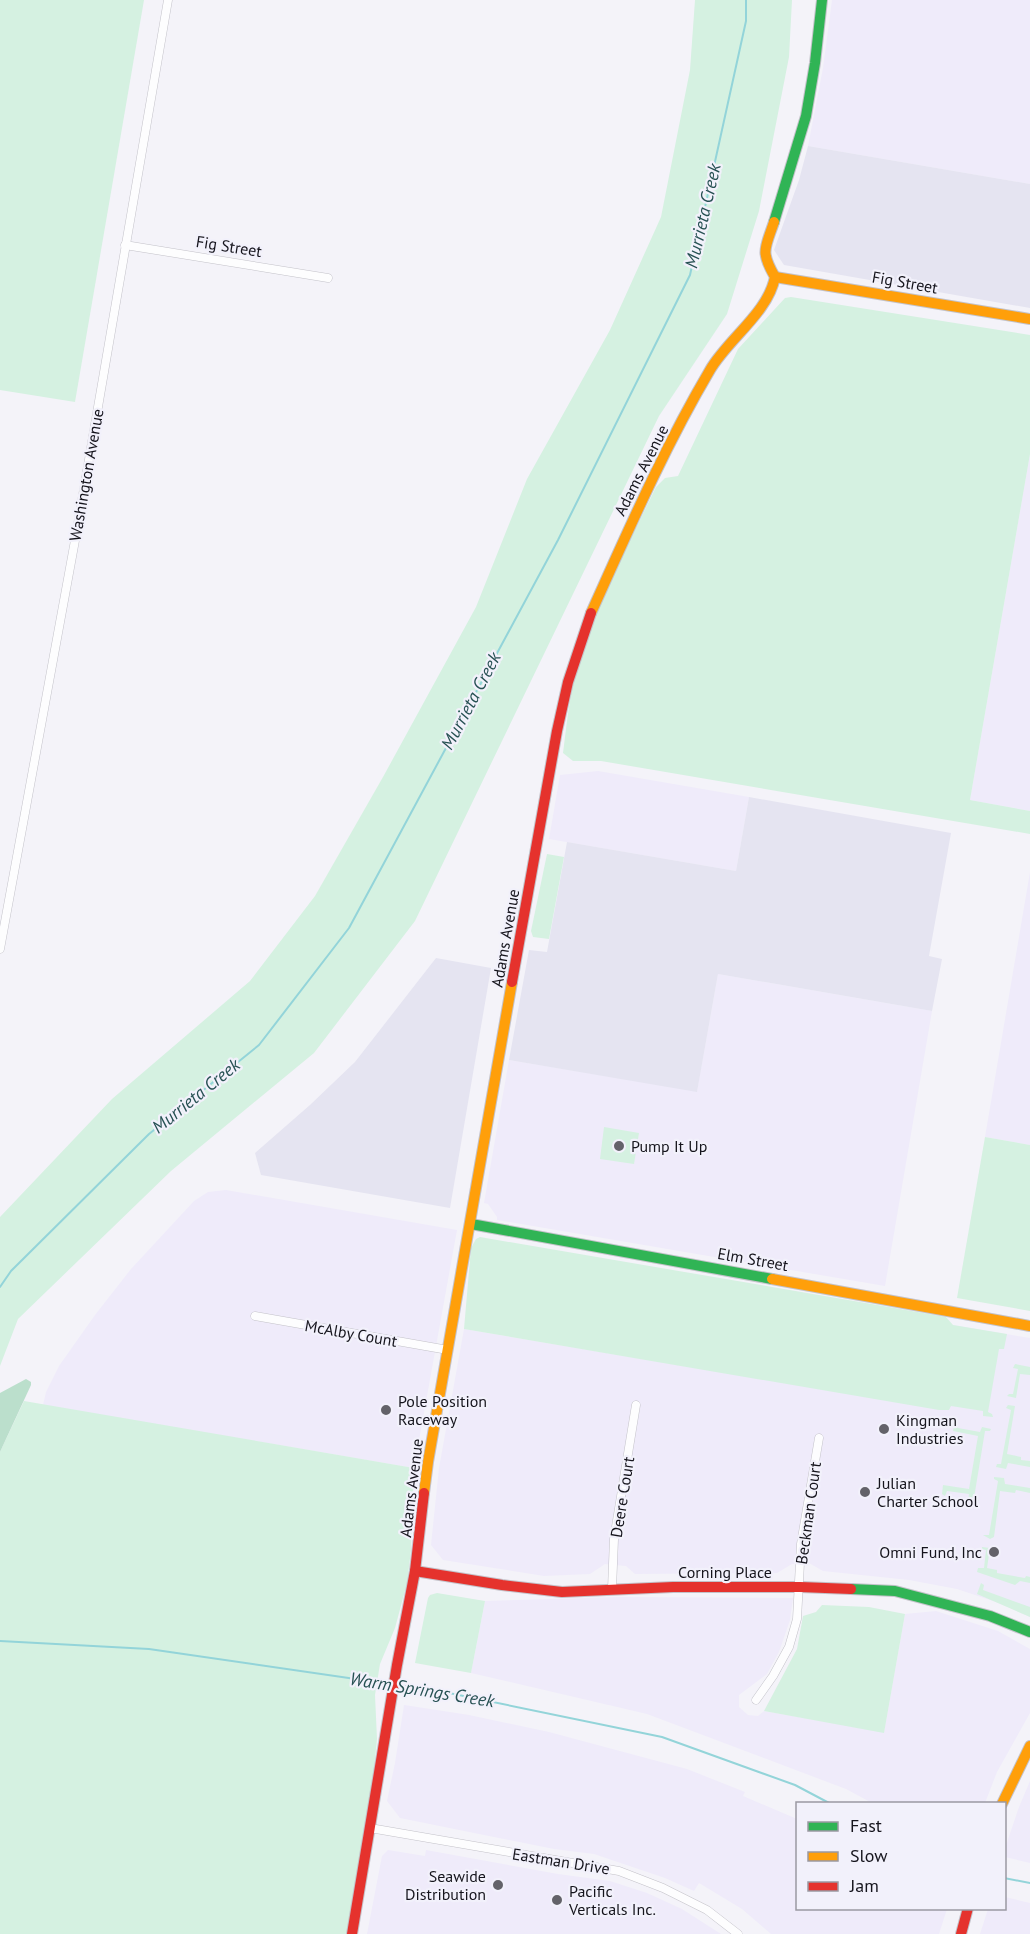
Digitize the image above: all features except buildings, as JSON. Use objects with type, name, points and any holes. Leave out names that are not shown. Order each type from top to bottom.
[{"type":"street","name":"Washington Avenue","points":[[0,949],[74,546],[168,0]]},
{"type":"street","points":[[775,277],[766,263],[764,251],[779,210],[806,116],[818,45],[822,0]]},
{"type":"street","name":"Fig Street","points":[[125,245],[328,278]]},
{"type":"street","name":"Fig Street","points":[[775,277],[1030,319]]},
{"type":"street","name":"Adams Avenue","points":[[352,1934],[391,1697],[415,1571],[428,1462],[557,731],[579,648],[624,536],[684,416],[711,368],[771,292],[775,277]]},
{"type":"street","name":"Elm Street","points":[[471,1224],[1030,1326]]},
{"type":"street","name":"McAlby Count","points":[[255,1316],[448,1350]]},
{"type":"street","name":"Deere Court","points":[[612,1589],[614,1539],[636,1405]]},
{"type":"street","name":"Beckman Court","points":[[756,1700],[789,1647],[797,1619],[801,1544],[819,1438]]},
{"type":"street","name":"Corning Place","points":[[415,1571],[492,1584],[562,1592],[612,1589],[800,1587],[895,1591],[990,1616],[1030,1632]]},
{"type":"street","points":[[1002,1802],[1030,1746]]},
{"type":"street","name":"Eastman Drive","points":[[370,1828],[618,1871],[663,1888],[706,1910],[738,1934]]},
{"type":"street","points":[[961,1934],[967,1910]]},
{"type":"shaded area","points":[[832,0],[1030,0],[1030,184],[808,146],[823,68]]},
{"type":"shaded area","points":[[808,146],[1030,184],[1030,308],[784,265],[774,250],[799,180]]},
{"type":"shaded area","points":[[1030,454],[1030,811],[970,800]]},
{"type":"shaded area","points":[[598,771],[749,797],[736,871],[549,839],[560,775]]},
{"type":"shaded area","points":[[749,797],[951,833],[929,956],[942,959],[932,1011],[718,974],[697,1092],[509,1060],[529,950],[547,952],[567,842],[736,871]]},
{"type":"shaded area","points":[[1030,872],[1030,1145],[985,1137]]},
{"type":"shaded area","points":[[436,958],[491,968],[450,1208],[261,1175],[255,1153],[355,1062]]},
{"type":"shaded area","points":[[718,974],[932,1011],[885,1286],[497,1220],[488,1204],[484,1203],[509,1060],[697,1091]]},
{"type":"shaded area","points":[[226,1190],[457,1230],[414,1468],[43,1405],[46,1392],[59,1366],[131,1269],[194,1201],[208,1192]]},
{"type":"shaded area","points":[[953,1325],[1030,1338],[1030,1617],[1002,1604],[957,1589],[909,1580],[823,1571],[809,1563],[792,1564],[777,1573],[635,1574],[626,1566],[605,1564],[590,1574],[544,1576],[443,1560],[431,1545],[439,1468],[464,1329],[939,1409]]},
{"type":"shaded area","points":[[620,1597],[793,1598],[790,1620],[779,1652],[767,1674],[739,1695],[739,1707],[748,1715],[758,1716],[764,1711],[884,1732],[905,1614],[936,1611],[998,1631],[1030,1649],[1030,1713],[997,1772],[985,1802],[870,1802],[846,1789],[647,1714],[471,1673],[485,1601]]},
{"type":"shaded area","points":[[404,1705],[469,1715],[549,1732],[687,1769],[745,1792],[743,1796],[796,1819],[796,1910],[947,1910],[939,1934],[771,1934],[742,1909],[699,1883],[694,1891],[665,1878],[594,1854],[554,1849],[400,1818],[387,1801]]},
{"type":"shaded area","points":[[1030,1781],[1030,1863],[1006,1857],[1006,1845]]},
{"type":"shaded area","points":[[388,1850],[425,1856],[426,1850],[610,1881],[647,1893],[682,1909],[721,1934],[367,1934],[382,1856]]},
{"type":"shaded area","points":[[1006,1897],[1030,1903],[1030,1934],[980,1934],[988,1910],[1006,1910]]},
{"type":"green space","points":[[0,0],[144,0],[75,402],[0,390]]},
{"type":"green space","points":[[695,0],[792,0],[789,57],[759,211],[727,314],[659,416],[415,921],[314,1053],[171,1171],[18,1319],[0,1366],[0,1217],[112,1099],[250,981],[315,896],[476,607],[527,479],[610,330],[661,217],[690,70]]},
{"type":"green space","points":[[791,297],[1030,335],[1030,454],[970,800],[1030,811],[1030,834],[601,761],[573,761],[563,753],[568,711],[580,659],[599,608],[656,487],[665,478],[678,476],[738,349],[785,298]]},
{"type":"green space","points":[[547,854],[564,857],[549,939],[533,937],[531,931]]},
{"type":"green space","name":"Pump It Up","points":[[604,1127],[639,1133],[634,1164],[600,1159]]},
{"type":"green space","points":[[985,1137],[1030,1145],[1030,1311],[957,1298]]},
{"type":"green space","points":[[480,1237],[946,1317],[953,1325],[1007,1334],[1004,1349],[999,1349],[988,1412],[993,1417],[983,1416],[983,1411],[951,1406],[949,1410],[939,1410],[464,1329],[471,1248],[476,1239]]},
{"type":"green space","points":[[1015,1364],[1030,1367],[1030,1375],[1020,1374],[1016,1398],[1007,1396],[1013,1394],[1018,1369],[1013,1368]]},
{"type":"green space","points":[[26,1379],[31,1382],[31,1385],[0,1452],[0,1393]]},
{"type":"green space","points":[[24,1401],[414,1468],[411,1550],[407,1583],[395,1628],[380,1664],[375,1695],[377,1739],[374,1769],[347,1934],[0,1934],[0,1452]]},
{"type":"green space","points":[[1008,1405],[1015,1406],[1007,1454],[1030,1461],[1030,1467],[1008,1463],[1006,1469],[996,1467],[997,1464],[1001,1464],[1011,1410],[1006,1408]]},
{"type":"green space","points":[[955,1422],[958,1423],[958,1428],[980,1432],[982,1427],[991,1429],[985,1431],[974,1498],[979,1500],[978,1502],[968,1500],[969,1494],[947,1491],[945,1496],[942,1494],[943,1485],[969,1489],[978,1436],[953,1431]]},
{"type":"green space","points":[[994,1477],[1004,1478],[1005,1484],[1030,1488],[1030,1493],[1016,1490],[1015,1493],[1000,1491],[994,1537],[990,1539],[983,1535],[989,1535],[998,1481]]},
{"type":"green space","points":[[982,1547],[990,1548],[987,1568],[997,1570],[997,1573],[1030,1577],[1030,1583],[1020,1581],[1015,1585],[977,1572],[978,1568],[984,1568],[986,1550]]},
{"type":"green space","points":[[981,1583],[984,1585],[983,1590],[1030,1607],[1030,1617],[977,1594]]},
{"type":"green space","points":[[437,1593],[485,1601],[471,1673],[415,1663],[428,1598]]},
{"type":"green space","points":[[822,1605],[869,1607],[905,1614],[884,1733],[764,1711],[797,1649],[803,1616],[816,1612]]},
{"type":"waterway","name":"Murrieta Creek","points":[[0,1287],[11,1271],[149,1134],[259,1045],[349,928],[558,540],[690,275],[746,21],[746,0]]},
{"type":"waterway","name":"Warm Springs Creek","points":[[0,1641],[149,1649],[390,1684]]},
{"type":"waterway","name":"Warm Springs Creek","points":[[399,1685],[449,1693],[662,1737],[795,1785],[827,1802]]},
{"type":"waterway","name":"Warm Springs Creek","points":[[1006,1878],[1030,1883]]},
{"type":"traffic: fast","points":[[774,222],[806,116],[822,0]]},
{"type":"traffic: fast","points":[[471,1224],[772,1279]]},
{"type":"traffic: fast","points":[[851,1589],[895,1591],[990,1616],[1030,1632]]},
{"type":"traffic: slow","points":[[591,613],[647,490],[693,399],[710,370],[756,314],[771,290],[775,277],[767,261],[766,250],[774,222]]},
{"type":"traffic: slow","points":[[775,277],[1030,319]]},
{"type":"traffic: slow","points":[[424,1493],[512,982]]},
{"type":"traffic: slow","points":[[772,1279],[1030,1326]]},
{"type":"traffic: slow","points":[[1003,1802],[1030,1746]]},
{"type":"traffic: jam","points":[[512,982],[557,731],[568,682],[591,613]]},
{"type":"traffic: jam","points":[[352,1934],[415,1571],[424,1493]]},
{"type":"traffic: jam","points":[[415,1571],[562,1592],[673,1587],[851,1589]]},
{"type":"traffic: jam","points":[[961,1934],[967,1910]]},
{"type":"place","name":"Pump It Up","points":[[619,1146]]},
{"type":"place","name":"Pole Position Raceway","points":[[386,1410]]},
{"type":"place","name":"Kingman Industries","points":[[884,1429]]},
{"type":"place","name":"Julian Charter School","points":[[865,1492]]},
{"type":"place","name":"Omni Fund, Inc","points":[[994,1552]]},
{"type":"place","name":"Seawide Distribution","points":[[498,1885]]},
{"type":"place","name":"Pacific Verticals Inc.","points":[[557,1900]]}]
